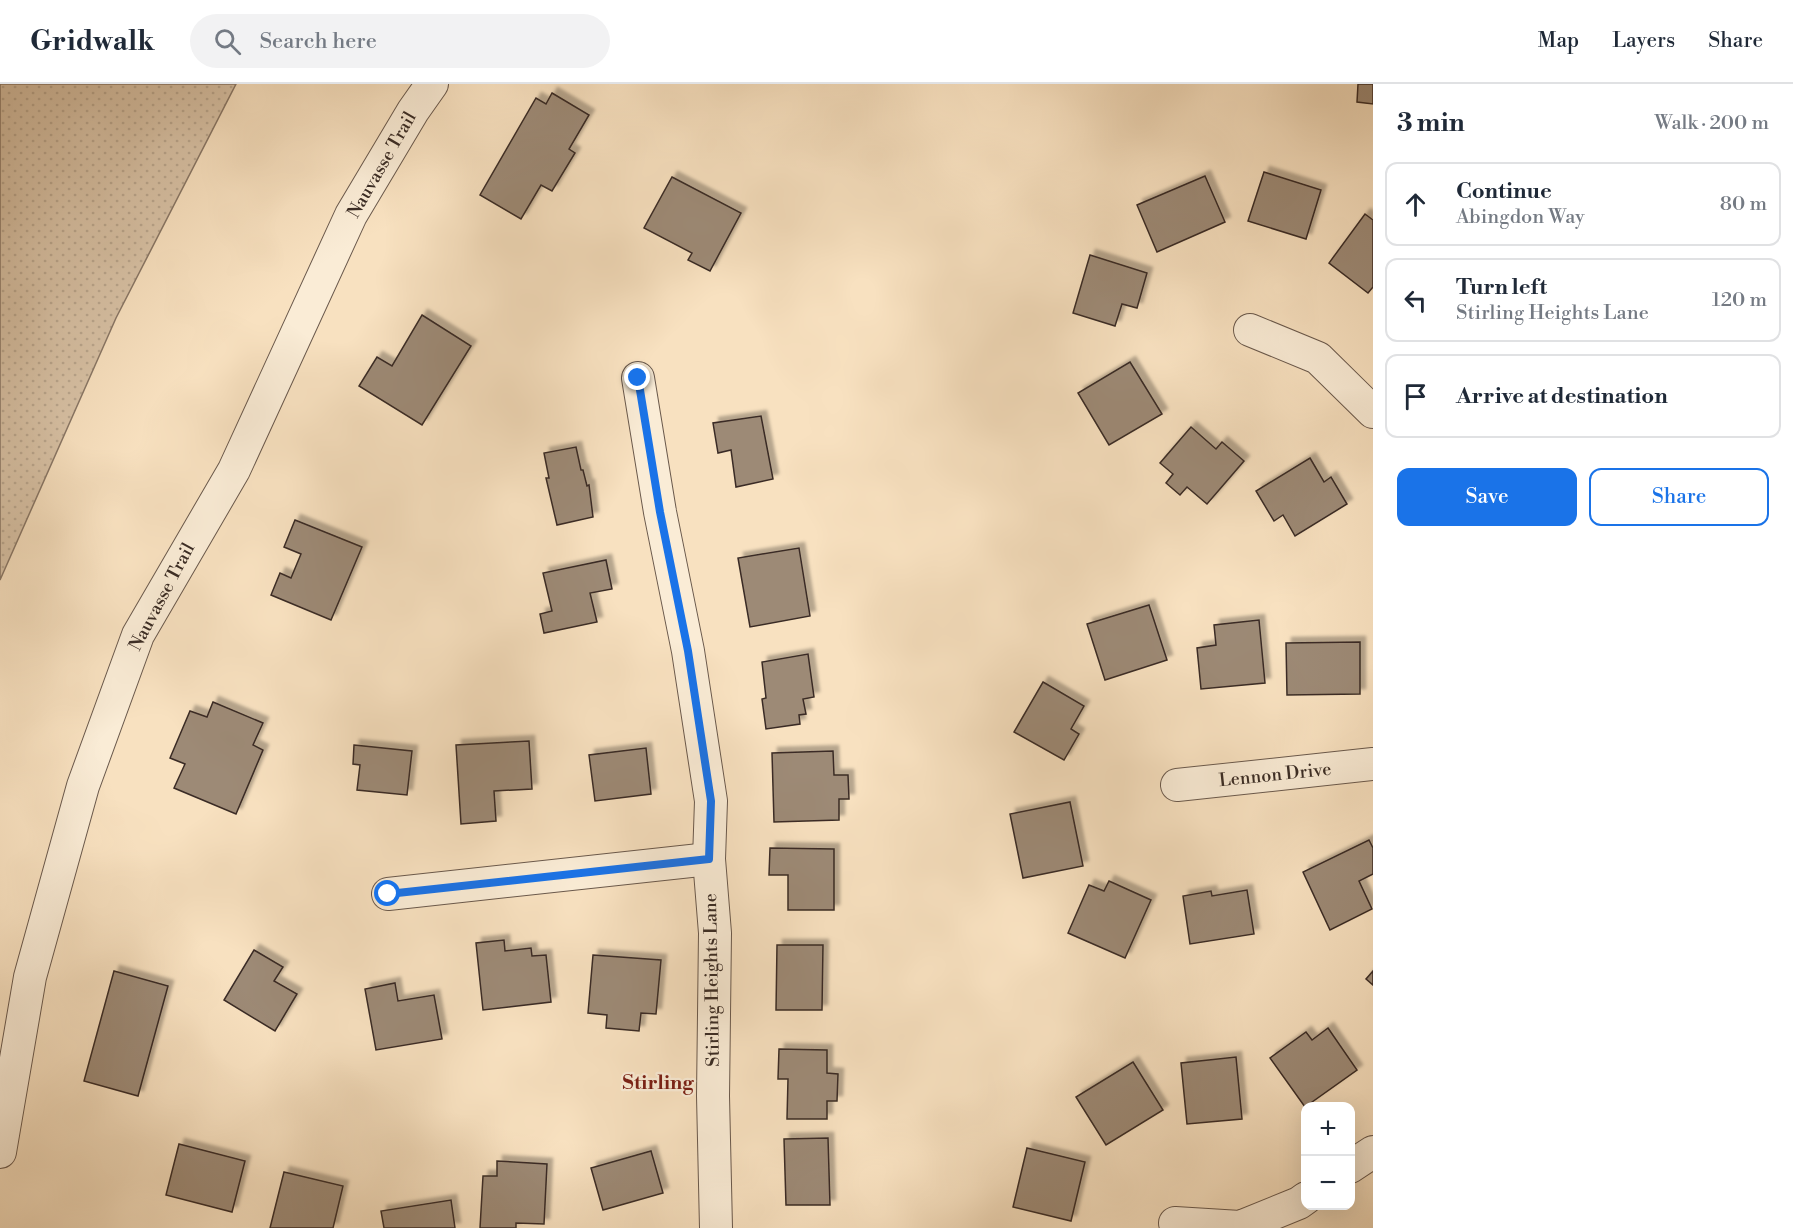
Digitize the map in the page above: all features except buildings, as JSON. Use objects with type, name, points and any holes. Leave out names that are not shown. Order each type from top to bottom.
[{"type":"street","name":"Nauvasse Trail","points":[[0,1152],[30,976],[83,786],[138,635],[234,470],[351,215],[413,111],[432,84]]},
{"type":"street","points":[[1250,330],[1318,358],[1373,412]]},
{"type":"street","name":"Stirling Heights Lane","points":[[638,378],[660,512],[688,651],[711,801],[709,859],[715,933],[713,1095],[716,1228]]},
{"type":"street","name":"Lennon Drive","points":[[1177,785],[1373,764]]},
{"type":"street","points":[[388,894],[709,859]]},
{"type":"street","points":[[1355,1164],[1373,1152]]},
{"type":"street","points":[[1175,1224],[1240,1227],[1301,1200]]},
{"type":"shaded area","points":[[0,84],[236,84],[116,318],[0,580]]},
{"type":"district","name":"Stirling","points":[[658,1083]]},
{"type":"route","points":[[388,894],[709,859],[711,801],[688,651],[660,512],[638,378]]}]
